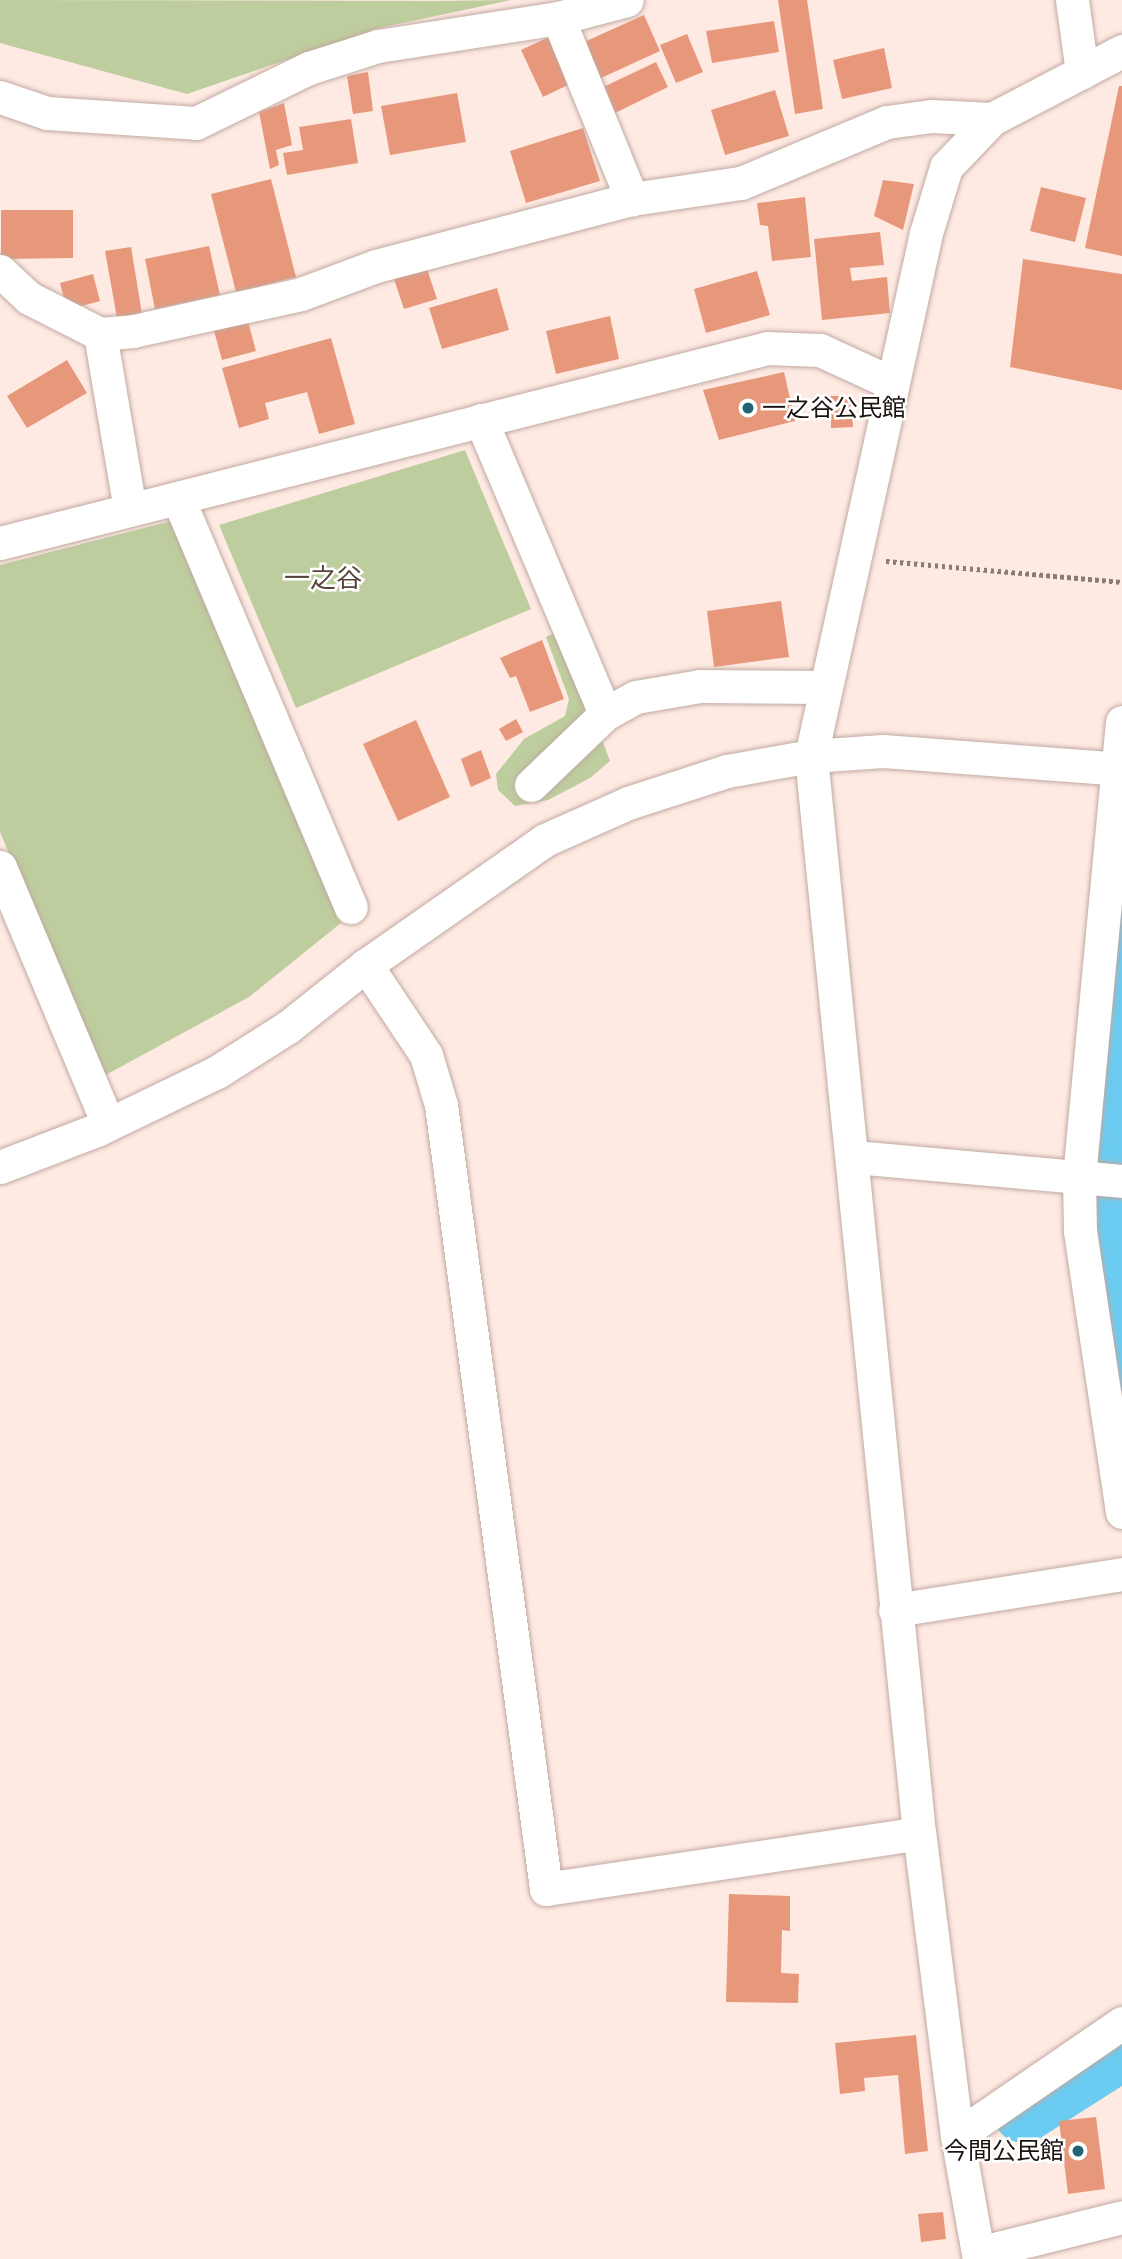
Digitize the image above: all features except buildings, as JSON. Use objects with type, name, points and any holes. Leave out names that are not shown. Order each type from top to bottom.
[{"type":"street","points":[[0,97],[47,113],[196,123],[309,68],[378,46],[558,18],[626,0]]},
{"type":"street","points":[[1072,0],[1082,72]]},
{"type":"street","points":[[558,18],[632,199]]},
{"type":"street","points":[[1122,51],[992,119],[946,167],[892,383],[822,687],[811,756],[854,1157],[895,1610],[919,1833],[957,2136],[979,2256],[1122,2217]]},
{"type":"street","points":[[0,271],[30,298],[100,334],[133,331],[301,294],[376,266],[632,199],[741,183],[887,122],[931,116],[992,119]]},
{"type":"street","points":[[100,334],[130,509]]},
{"type":"street","points":[[0,543],[767,348],[820,349],[892,383]]},
{"type":"street","points":[[481,420],[605,714]]},
{"type":"street","points":[[178,498],[351,907]]},
{"type":"street","points":[[531,785],[605,714],[636,697],[700,686],[822,687]]},
{"type":"street","points":[[1122,722],[1120,769],[1079,1179],[1080,1231],[1122,1512]]},
{"type":"street","points":[[0,1167],[108,1124],[217,1072],[288,1027],[366,965],[545,840],[628,803],[727,771],[811,756],[896,752],[1120,769]]},
{"type":"street","points":[[0,867],[108,1124]]},
{"type":"street","points":[[366,965],[426,1055],[441,1105],[546,1889],[919,1833]]},
{"type":"street","points":[[854,1157],[1117,1181]]},
{"type":"street","points":[[895,1610],[1122,1574]]},
{"type":"street","points":[[957,2136],[1122,2023]]},
{"type":"path","points":[[852,558],[1122,582]]},
{"type":"green space","points":[[0,0],[511,0],[379,28],[187,94],[0,43]]},
{"type":"green space","points":[[465,450],[531,609],[296,708],[219,525]]},
{"type":"green space","points":[[175,520],[341,923],[249,997],[102,1077],[0,832],[0,565]]},
{"type":"green space","points":[[561,630],[610,761],[590,778],[548,800],[515,806],[498,790],[496,774],[524,739],[565,716],[569,699],[546,637]]},
{"type":"waterway","points":[[1122,935],[1097,1190],[1122,1360]]},
{"type":"waterway","points":[[1023,2112],[1122,2049]]},
{"type":"place","name":"一之谷公民館","points":[[748,408]]},
{"type":"place","name":"今間公民館","points":[[1078,2151]]},
{"type":"district","name":"一之谷","points":[[323,578]]}]
